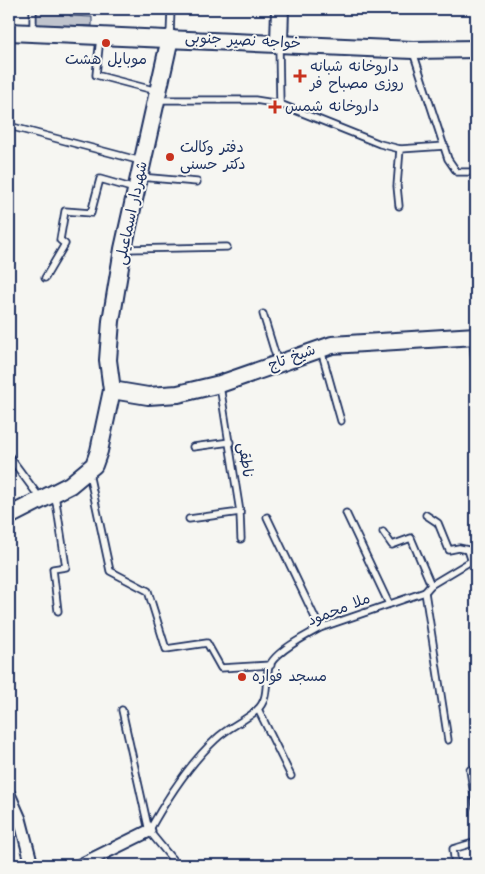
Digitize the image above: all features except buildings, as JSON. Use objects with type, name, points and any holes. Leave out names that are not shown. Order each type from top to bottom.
[{"type":"street","points":[[279,43],[280,9]]},
{"type":"street","name":"خواجه نصیر جنوبی","points":[[9,32],[413,50],[476,49]]},
{"type":"street","name":"شهردار اسماعیلی","points":[[88,471],[94,465],[99,451],[112,390],[108,360],[111,321],[124,249],[170,38]]},
{"type":"street","name":"شیخ تاج","points":[[112,390],[148,396],[178,394],[220,384],[332,345],[475,336]]},
{"type":"street","points":[[9,516],[48,496],[88,471]]},
{"type":"street","points":[[9,794],[20,819],[32,865]]},
{"type":"street","points":[[80,865],[149,831]]},
{"type":"lane","points":[[33,9],[33,33]]},
{"type":"lane","points":[[170,38],[172,9]]},
{"type":"lane","points":[[100,36],[96,75],[156,96],[280,104],[380,144],[400,149],[445,146]]},
{"type":"lane","points":[[279,43],[280,104]]},
{"type":"lane","points":[[413,50],[448,160],[457,172],[476,172]]},
{"type":"lane","points":[[9,126],[140,176]]},
{"type":"lane","points":[[399,206],[397,186],[400,149]]},
{"type":"lane","points":[[45,278],[65,244],[60,240],[64,211],[91,213],[100,179],[140,176],[197,182]]},
{"type":"lane","points":[[124,249],[227,247]]},
{"type":"lane","points":[[263,314],[278,363]]},
{"type":"lane","points":[[475,336],[476,382]]},
{"type":"lane","points":[[320,348],[341,421]]},
{"type":"lane","name":"ناطقی","points":[[220,384],[240,512],[241,539]]},
{"type":"lane","points":[[193,447],[230,442]]},
{"type":"lane","points":[[9,456],[48,496],[66,567],[53,569],[58,610]]},
{"type":"lane","points":[[88,471],[110,571],[148,591],[166,648],[207,643],[221,668],[271,665],[267,692],[258,709],[217,738],[167,797],[149,831]]},
{"type":"lane","points":[[189,519],[240,512]]},
{"type":"lane","points":[[346,513],[389,604]]},
{"type":"lane","points":[[426,515],[438,523],[449,550],[468,550],[474,559],[464,567],[431,585],[426,592],[448,740]]},
{"type":"lane","points":[[267,517],[320,628]]},
{"type":"lane","points":[[383,532],[392,545],[411,538],[431,585]]},
{"type":"lane","name":"ملا محمود","points":[[271,665],[282,653],[304,636],[320,628],[426,592]]},
{"type":"lane","points":[[258,709],[291,776]]},
{"type":"lane","points":[[122,710],[149,831],[177,865]]},
{"type":"lane","points":[[476,770],[470,770],[476,807]]},
{"type":"lane","points":[[455,865],[453,849],[476,842]]},
{"type":"place","name":"موبایل هشت","points":[[106,43]]},
{"type":"place","name":"داروخانه شبانه روزی مصباح فر","points":[[300,76]]},
{"type":"place","name":"داروخانه شمس","points":[[275,107]]},
{"type":"place","name":"دفتر وکالت دکتر حسنی","points":[[170,157]]},
{"type":"place","name":"مسجد فواره","points":[[242,677]]}]
